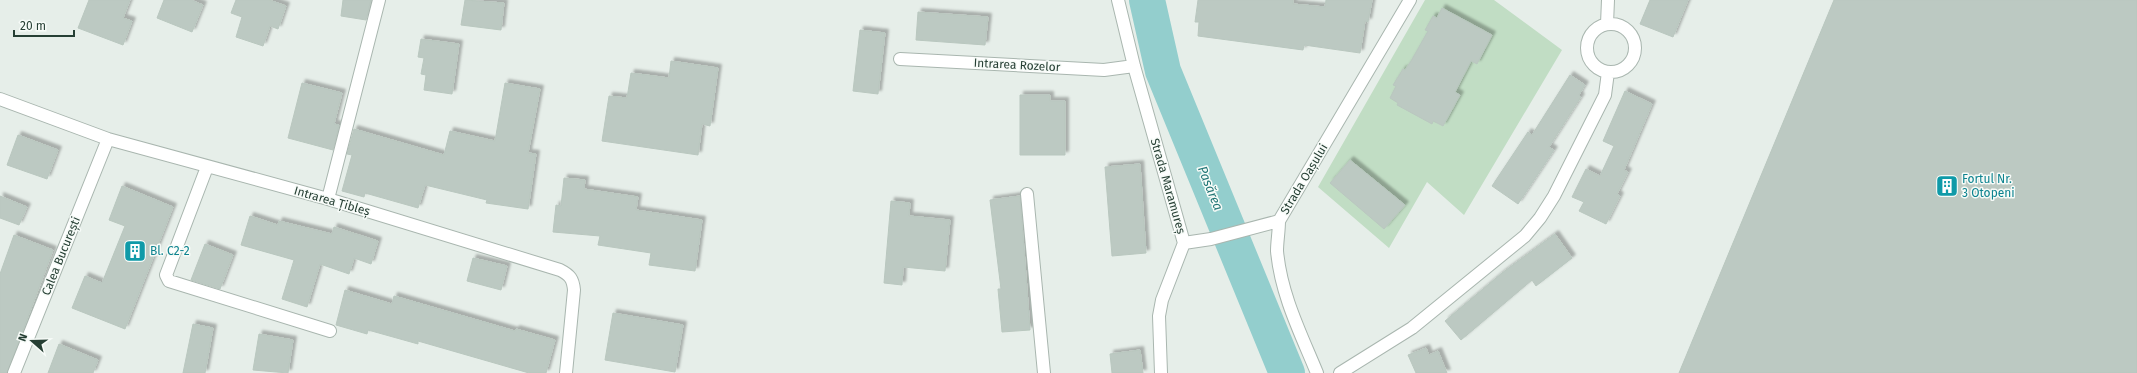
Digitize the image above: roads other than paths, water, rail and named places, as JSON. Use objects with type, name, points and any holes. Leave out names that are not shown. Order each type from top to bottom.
[{"type":"street","points":[[328,199],[379,0]]},
{"type":"street","name":"Strada Maramureș","points":[[1118,0],[1134,66],[1184,243],[1162,300],[1159,316],[1161,373]]},
{"type":"street","name":"Strada Oașului","points":[[1318,373],[1290,309],[1280,273],[1277,250],[1279,221],[1410,0]]},
{"type":"street","points":[[1607,24],[1608,0]]},
{"type":"street","points":[[1607,24],[1615,24],[1626,29],[1633,39],[1635,47],[1634,55],[1627,65],[1617,71],[1608,72],[1594,66],[1587,53],[1587,45],[1593,31],[1607,24]]},
{"type":"street","name":"Intrarea Rozelor","points":[[900,59],[1104,70],[1134,66]]},
{"type":"street","points":[[1340,373],[1412,328],[1525,236],[1540,218],[1554,196],[1605,95],[1608,72]]},
{"type":"street","name":"Intrarea Țibleș","points":[[0,99],[108,139],[328,199],[560,270],[569,275],[573,281],[574,290],[566,373]]},
{"type":"street","name":"Calea București","points":[[14,373],[108,139]]},
{"type":"street","points":[[207,167],[166,275],[169,280],[330,331]]},
{"type":"street","points":[[1027,194],[1044,373]]},
{"type":"street","points":[[1184,243],[1211,239],[1279,221]]},
{"type":"waterway","name":"Pasărea","points":[[1147,0],[1163,71],[1287,373]]},
{"type":"place","name":"Fortul Nr. 3 Otopeni","points":[[1947,186]]},
{"type":"place","name":"Bl. C2-2","points":[[135,251]]}]
